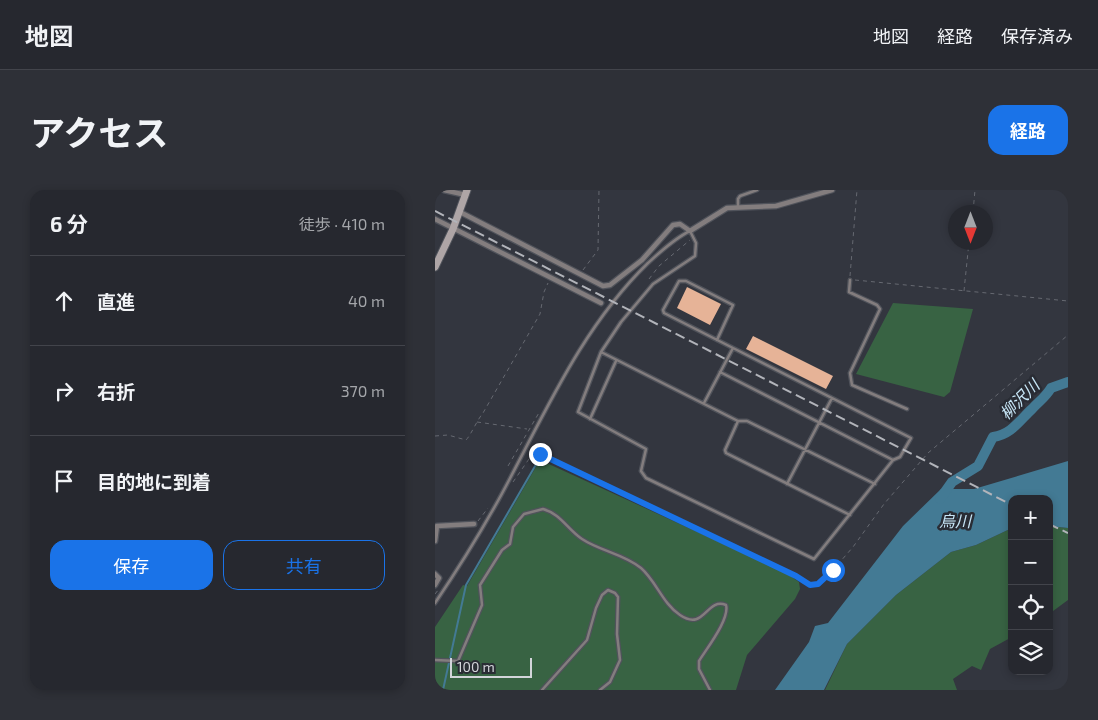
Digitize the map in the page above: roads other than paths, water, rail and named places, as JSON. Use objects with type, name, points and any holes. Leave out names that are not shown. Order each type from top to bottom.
[{"type":"main road","points":[[435,267],[453,229],[467,192]]},
{"type":"street","points":[[445,190],[467,192]]},
{"type":"street","points":[[460,212],[599,285],[607,286],[642,260],[669,228],[680,224],[690,231],[718,212],[738,206],[776,206],[832,190]]},
{"type":"street","points":[[435,219],[601,303]]},
{"type":"street","points":[[435,541],[437,526],[474,524]]},
{"type":"street","points":[[435,574],[439,578],[435,585]]},
{"type":"lane","points":[[738,206],[740,196],[757,190]]},
{"type":"lane","points":[[435,602],[498,502],[574,360],[600,320],[639,272],[662,250],[690,231],[697,247],[695,256],[653,284],[621,322],[601,352],[578,412],[647,449],[641,471],[646,478],[810,560],[816,557],[893,460],[900,457],[911,438],[717,340],[664,313],[663,310],[679,281],[686,281],[733,305],[717,340]]},
{"type":"lane","points":[[850,280],[849,292],[877,305],[879,309],[850,373],[852,385],[907,409]]},
{"type":"lane","points":[[704,403],[733,348]]},
{"type":"lane","points":[[601,352],[738,421],[747,421],[875,484]]},
{"type":"lane","points":[[590,419],[616,361]]},
{"type":"lane","points":[[721,372],[893,460]]},
{"type":"lane","points":[[787,484],[832,398]]},
{"type":"lane","points":[[738,421],[725,450],[726,453],[850,516]]},
{"type":"lane","points":[[435,660],[453,662],[459,660],[479,612],[482,600],[480,585],[499,555],[510,544],[513,527],[523,514],[543,509],[563,520],[584,540],[631,561],[641,568],[679,615],[697,620],[713,605],[726,605],[727,613],[699,661],[699,669],[710,690]]},
{"type":"lane","points":[[543,690],[587,640],[599,600],[608,590],[615,593],[618,597],[617,634],[621,655],[614,675],[600,690]]},
{"type":"water","name":"烏川","points":[[1068,461],[1068,528],[1053,526],[1053,495],[1008,495],[1008,530],[976,545],[951,552],[896,595],[847,644],[824,690],[775,690],[809,642],[815,626],[828,623],[903,526],[941,489],[974,489]]},
{"type":"waterway","name":"柳沢川","points":[[940,499],[952,482],[978,466],[993,437],[999,436],[1015,426],[1051,388],[1068,382]]},
{"type":"waterway","points":[[443,690],[466,585],[538,461]]},
{"type":"railway","points":[[435,211],[1008,503]]},
{"type":"railway","points":[[1053,526],[1068,533]]}]
